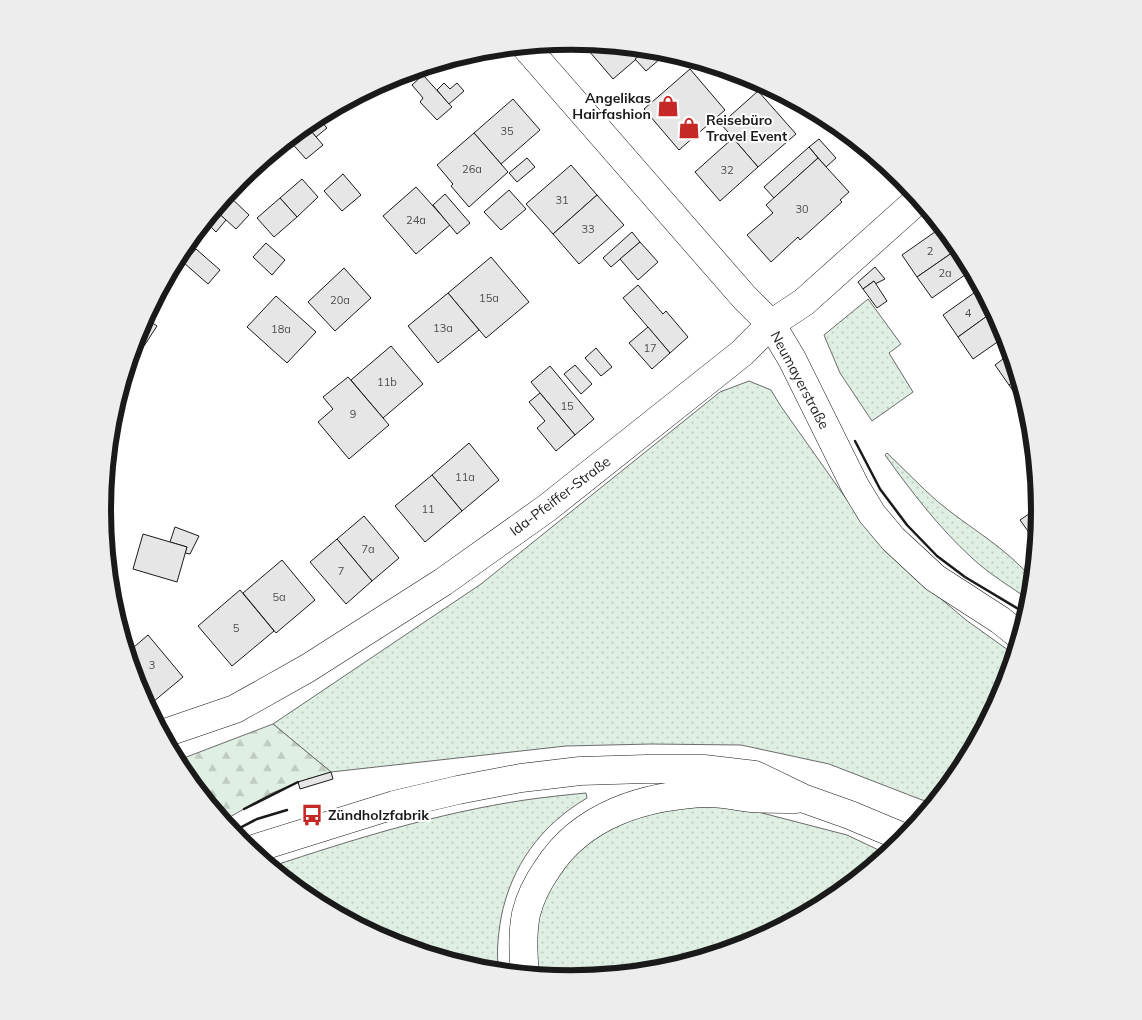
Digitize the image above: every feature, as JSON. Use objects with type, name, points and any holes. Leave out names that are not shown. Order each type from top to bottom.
[{"type":"main road","name":"Neumayerstraße","points":[[530,52],[744,297],[771,324],[792,359],[855,486],[872,514],[893,539],[935,578],[1014,631]]},
{"type":"main road","name":"Ida-Pfeiffer-Straße","points":[[168,732],[235,709],[308,668],[443,582],[547,508],[742,353],[771,324],[804,302],[914,204]]},
{"type":"main road","points":[[259,847],[394,805],[440,794],[521,778],[580,771],[704,769],[755,776],[805,799],[897,834]]},
{"type":"main road","points":[[524,967],[522,943],[524,928],[527,912],[537,884],[554,858],[573,837],[594,822],[624,807],[667,797],[710,793],[753,798],[805,799]]},
{"type":"green space","points":[[868,299],[901,344],[889,353],[913,392],[872,421],[840,373],[824,335]]},
{"type":"green space","points":[[749,381],[771,390],[859,517],[900,564],[966,620],[1009,651],[984,713],[953,766],[927,801],[829,764],[741,745],[651,744],[566,746],[331,772],[273,724],[481,584],[720,392]]},
{"type":"green space","points":[[887,453],[937,501],[1022,568],[1027,573],[1023,595],[986,570],[960,546],[915,496],[885,455]]},
{"type":"green space","points":[[273,724],[331,772],[298,782],[270,794],[229,817],[206,790],[184,758]]},
{"type":"green space","points":[[586,793],[587,798],[542,834],[520,864],[512,881],[501,918],[498,938],[498,964],[423,946],[368,923],[315,892],[278,864],[365,837],[460,812],[548,797]]},
{"type":"green space","points":[[735,806],[847,835],[880,851],[851,875],[801,908],[774,923],[719,946],[661,961],[631,966],[571,970],[535,968],[532,934],[541,899],[573,848],[653,808]]},
{"type":"building","points":[[589,51],[601,51],[640,56],[613,79]]},
{"type":"building","points":[[640,55],[660,59],[646,71],[635,59]]},
{"type":"building","points":[[690,69],[725,110],[679,150],[644,109]]},
{"type":"building","points":[[423,75],[452,107],[437,120],[420,102],[423,98],[412,85]]},
{"type":"building","points":[[444,83],[450,89],[457,83],[464,91],[449,104],[437,90]]},
{"type":"building","points":[[758,91],[796,134],[758,167],[721,124]]},
{"type":"building","points":[[513,99],[540,130],[501,164],[474,133]]},
{"type":"building","points":[[323,123],[327,128],[316,137],[311,131]]},
{"type":"building","points":[[311,131],[323,145],[306,159],[292,144]]},
{"type":"building","points":[[474,133],[508,172],[469,207],[451,186],[453,184],[437,165]]},
{"type":"building","points":[[733,138],[758,167],[720,201],[695,172]]},
{"type":"building","points":[[819,139],[836,158],[826,167],[809,147]]},
{"type":"building","points":[[809,147],[818,158],[774,198],[764,187]]},
{"type":"building","points":[[527,158],[535,167],[517,182],[509,173]]},
{"type":"building","points":[[818,158],[849,192],[840,200],[842,202],[800,240],[798,237],[771,262],[747,235],[773,213],[766,205]]},
{"type":"building","points":[[571,165],[597,195],[553,234],[526,204]]},
{"type":"building","points":[[343,174],[361,195],[342,211],[324,191]]},
{"type":"building","points":[[302,179],[318,197],[297,217],[280,198]]},
{"type":"building","points":[[416,187],[450,225],[416,254],[383,216]]},
{"type":"building","points":[[509,190],[526,209],[501,230],[484,212]]},
{"type":"building","points":[[445,194],[470,223],[457,234],[433,205]]},
{"type":"building","points":[[597,195],[624,225],[579,264],[553,234]]},
{"type":"building","points":[[280,198],[297,217],[274,237],[257,218]]},
{"type":"building","points":[[232,199],[249,215],[236,229],[219,214]]},
{"type":"building","points":[[219,214],[226,220],[216,232],[210,226]]},
{"type":"building","points":[[937,231],[952,253],[917,277],[902,255]]},
{"type":"building","points":[[632,232],[640,242],[611,267],[603,258]]},
{"type":"building","points":[[640,242],[658,262],[638,280],[620,259]]},
{"type":"building","points":[[266,243],[285,260],[272,275],[253,257]]},
{"type":"building","points":[[196,249],[220,270],[208,284],[184,263]]},
{"type":"building","points":[[952,253],[966,274],[932,298],[917,277]]},
{"type":"building","points":[[491,257],[529,302],[486,338],[448,293]]},
{"type":"building","points":[[875,267],[885,279],[875,284],[874,281],[863,289],[858,282]]},
{"type":"building","points":[[344,268],[371,298],[335,331],[308,302]]},
{"type":"building","points":[[874,281],[887,301],[877,308],[863,289]]},
{"type":"building","points":[[638,285],[663,314],[666,311],[688,337],[670,353],[623,298]]},
{"type":"building","points":[[976,292],[988,315],[958,337],[943,315]]},
{"type":"building","points":[[448,293],[479,330],[438,363],[408,326]]},
{"type":"building","points":[[276,296],[316,332],[287,363],[247,327]]},
{"type":"building","points":[[988,315],[999,341],[973,359],[958,337]]},
{"type":"building","points":[[151,322],[157,326],[144,346],[142,345]]},
{"type":"building","points":[[648,327],[670,353],[652,369],[629,343]]},
{"type":"building","points":[[391,346],[423,384],[383,418],[351,380]]},
{"type":"building","points":[[596,348],[612,367],[601,376],[585,358]]},
{"type":"building","points":[[1005,357],[1013,382],[1009,385],[995,365]]},
{"type":"building","points":[[575,365],[592,384],[581,394],[564,374]]},
{"type":"building","points":[[550,366],[594,419],[575,435],[531,382]]},
{"type":"building","points":[[348,377],[389,425],[349,459],[318,422],[333,409],[323,397]]},
{"type":"building","points":[[1013,382],[1016,395],[1009,385]]},
{"type":"building","points":[[540,393],[575,435],[556,451],[537,428],[545,421],[529,402]]},
{"type":"building","points":[[469,443],[499,480],[462,511],[432,475]]},
{"type":"building","points":[[432,475],[462,511],[425,542],[395,506]]},
{"type":"building","points":[[1031,513],[1030,534],[1020,520]]},
{"type":"building","points":[[364,516],[399,558],[372,581],[337,539]]},
{"type":"building","points":[[175,527],[199,536],[190,554],[185,553],[187,547],[170,542]]},
{"type":"building","points":[[143,534],[187,547],[177,582],[133,569]]},
{"type":"building","points":[[337,539],[372,581],[346,604],[310,562]]},
{"type":"building","points":[[282,560],[315,600],[276,633],[243,593]]},
{"type":"building","points":[[240,590],[274,631],[232,666],[198,626]]},
{"type":"building","points":[[148,635],[183,677],[153,702],[132,648]]},
{"type":"building","points":[[331,772],[333,779],[300,789],[298,782]]},
{"type":"wall","points":[[855,441],[880,489],[907,525],[937,556],[965,577],[1020,610]]},
{"type":"wall","points":[[244,809],[298,782]]},
{"type":"wall","points":[[239,828],[257,819],[287,810]]},
{"type":"place","name":"Angelikas Hairfashion","points":[[668,106]]},
{"type":"place","name":"Reisebüro Travel Event","points":[[689,128]]},
{"type":"place","name":"Zündholzfabrik","points":[[312,815]]}]
